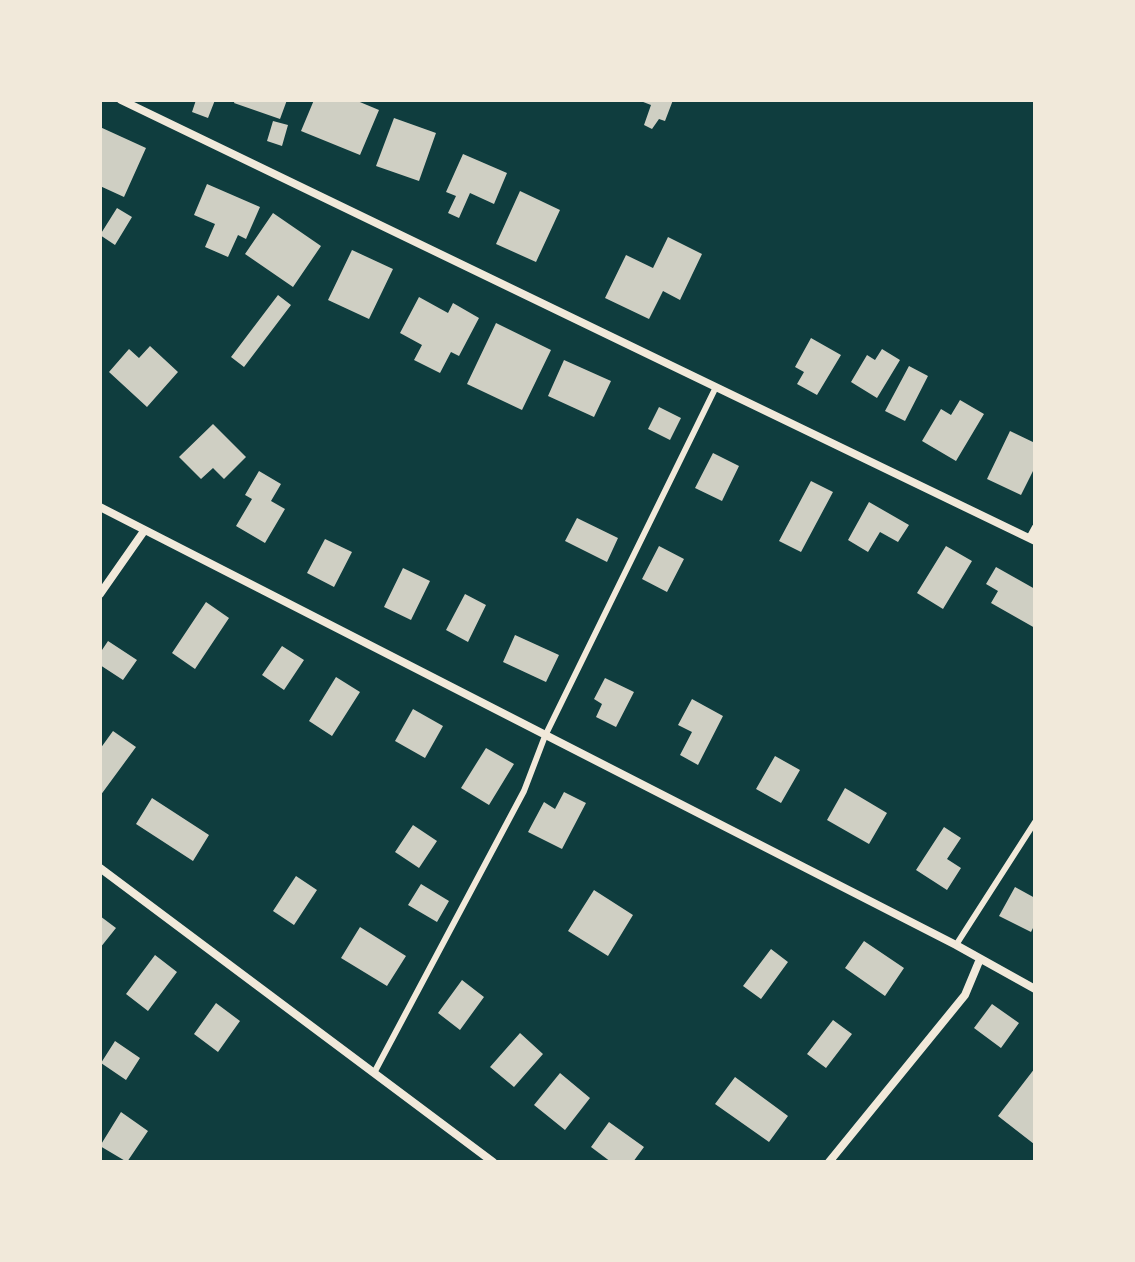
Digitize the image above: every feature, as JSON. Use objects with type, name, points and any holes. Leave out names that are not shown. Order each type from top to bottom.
[{"type":"street","points":[[121,100],[715,389],[1032,539]]},
{"type":"street","points":[[100,507],[956,945],[1035,989]]},
{"type":"street","points":[[100,594],[144,531]]},
{"type":"street","points":[[100,868],[493,1162]]},
{"type":"street","points":[[829,1162],[965,995],[980,959]]},
{"type":"lane","points":[[374,1073],[500,840],[524,791],[545,736],[715,389]]},
{"type":"lane","points":[[1032,539],[1035,527]]},
{"type":"lane","points":[[956,945],[1035,822]]},
{"type":"building","points":[[196,100],[215,100],[208,118],[192,112]]},
{"type":"building","points":[[235,100],[287,100],[280,119],[234,103]]},
{"type":"building","points":[[314,100],[355,100],[379,110],[360,155],[301,131]]},
{"type":"building","points":[[638,100],[673,100],[665,121],[659,119],[652,129],[644,125],[651,105]]},
{"type":"building","points":[[394,118],[436,133],[419,181],[376,166]]},
{"type":"building","points":[[273,121],[288,125],[282,146],[267,141]]},
{"type":"building","points":[[100,127],[146,148],[124,197],[100,186]]},
{"type":"building","points":[[463,154],[507,173],[494,204],[470,193],[459,218],[448,213],[456,196],[446,192]]},
{"type":"building","points":[[207,184],[260,207],[246,239],[238,235],[228,257],[205,247],[215,224],[194,215]]},
{"type":"building","points":[[520,191],[560,210],[536,262],[496,244]]},
{"type":"building","points":[[117,208],[132,217],[115,245],[100,235]]},
{"type":"building","points":[[273,213],[321,246],[293,287],[245,254]]},
{"type":"building","points":[[668,237],[702,254],[680,300],[663,291],[649,319],[605,298],[626,255],[653,268]]},
{"type":"building","points":[[352,250],[393,269],[369,319],[328,300]]},
{"type":"building","points":[[278,295],[291,305],[244,367],[231,357]]},
{"type":"building","points":[[419,297],[448,313],[453,303],[479,318],[459,356],[451,352],[440,373],[414,360],[422,345],[400,333]]},
{"type":"building","points":[[496,323],[551,350],[522,410],[467,384]]},
{"type":"building","points":[[811,338],[841,355],[817,395],[797,384],[804,372],[795,367]]},
{"type":"building","points":[[150,346],[178,372],[147,407],[109,372],[129,349],[139,358]]},
{"type":"building","points":[[882,349],[900,360],[877,398],[851,382],[867,355],[875,360]]},
{"type":"building","points":[[564,360],[611,381],[594,417],[548,396]]},
{"type":"building","points":[[909,366],[928,376],[905,421],[885,411]]},
{"type":"building","points":[[960,400],[984,414],[956,461],[922,441],[941,409],[951,415]]},
{"type":"building","points":[[659,407],[681,418],[670,440],[648,429]]},
{"type":"building","points":[[213,424],[246,457],[224,479],[213,468],[201,479],[179,457]]},
{"type":"building","points":[[1010,431],[1035,443],[1035,467],[1021,495],[987,479]]},
{"type":"building","points":[[713,453],[739,466],[722,501],[695,488]]},
{"type":"building","points":[[259,471],[281,484],[271,501],[285,509],[265,543],[236,526],[252,499],[245,495]]},
{"type":"building","points":[[811,481],[833,492],[801,552],[779,541]]},
{"type":"building","points":[[869,502],[909,525],[898,542],[880,532],[868,552],[848,540]]},
{"type":"building","points":[[577,518],[618,538],[607,562],[565,541]]},
{"type":"building","points":[[325,539],[352,552],[334,587],[307,573]]},
{"type":"building","points":[[659,546],[684,559],[667,592],[642,579]]},
{"type":"building","points":[[946,546],[972,561],[943,609],[917,593]]},
{"type":"building","points":[[996,567],[1035,589],[1035,628],[991,603],[998,591],[986,584]]},
{"type":"building","points":[[403,568],[430,581],[411,620],[384,607]]},
{"type":"building","points":[[465,594],[486,605],[468,642],[446,630]]},
{"type":"building","points":[[206,602],[229,618],[195,669],[172,653]]},
{"type":"building","points":[[515,635],[559,655],[546,682],[503,662]]},
{"type":"building","points":[[108,641],[137,660],[123,680],[100,665],[100,653]]},
{"type":"building","points":[[282,646],[304,660],[284,690],[262,675]]},
{"type":"building","points":[[336,677],[360,692],[332,736],[309,721]]},
{"type":"building","points":[[605,678],[634,692],[616,727],[596,717],[602,704],[594,699]]},
{"type":"building","points":[[692,699],[723,716],[698,765],[680,755],[692,732],[678,725]]},
{"type":"building","points":[[413,709],[443,726],[425,758],[395,741]]},
{"type":"building","points":[[113,731],[136,747],[100,796],[100,749]]},
{"type":"building","points":[[486,748],[514,764],[489,805],[461,788]]},
{"type":"building","points":[[775,756],[800,770],[781,803],[756,789]]},
{"type":"building","points":[[845,788],[887,813],[869,844],[827,820]]},
{"type":"building","points":[[564,792],[586,803],[562,849],[528,832],[544,802],[555,809]]},
{"type":"building","points":[[152,798],[209,835],[193,861],[136,824]]},
{"type":"building","points":[[413,825],[437,841],[419,868],[395,852]]},
{"type":"building","points":[[944,827],[961,838],[947,859],[961,868],[947,890],[916,870]]},
{"type":"building","points":[[296,876],[317,890],[294,925],[273,911]]},
{"type":"building","points":[[421,884],[449,901],[437,922],[408,905]]},
{"type":"building","points":[[1015,887],[1035,898],[1035,924],[1031,932],[999,916]]},
{"type":"building","points":[[594,890],[633,915],[608,956],[568,931]]},
{"type":"building","points":[[100,916],[116,928],[100,948]]},
{"type":"building","points":[[360,927],[406,956],[387,986],[341,958]]},
{"type":"building","points":[[864,941],[904,968],[885,996],[845,968]]},
{"type":"building","points":[[771,949],[788,962],[761,999],[743,986]]},
{"type":"building","points":[[155,955],[177,972],[148,1011],[126,994]]},
{"type":"building","points":[[462,980],[484,997],[460,1030],[438,1013]]},
{"type":"building","points":[[216,1003],[240,1021],[218,1052],[194,1034]]},
{"type":"building","points":[[992,1004],[1019,1023],[1001,1048],[974,1028]]},
{"type":"building","points":[[833,1020],[852,1034],[826,1068],[807,1054]]},
{"type":"building","points":[[520,1033],[543,1054],[514,1087],[490,1067]]},
{"type":"building","points":[[115,1041],[140,1058],[126,1080],[101,1063]]},
{"type":"building","points":[[1035,1068],[1035,1142],[1034,1144],[998,1116]]},
{"type":"building","points":[[560,1073],[590,1098],[565,1130],[534,1105]]},
{"type":"building","points":[[735,1077],[788,1116],[769,1142],[715,1104]]},
{"type":"building","points":[[121,1112],[148,1131],[127,1162],[100,1146]]},
{"type":"building","points":[[609,1122],[644,1147],[633,1162],[611,1162],[591,1147]]}]
